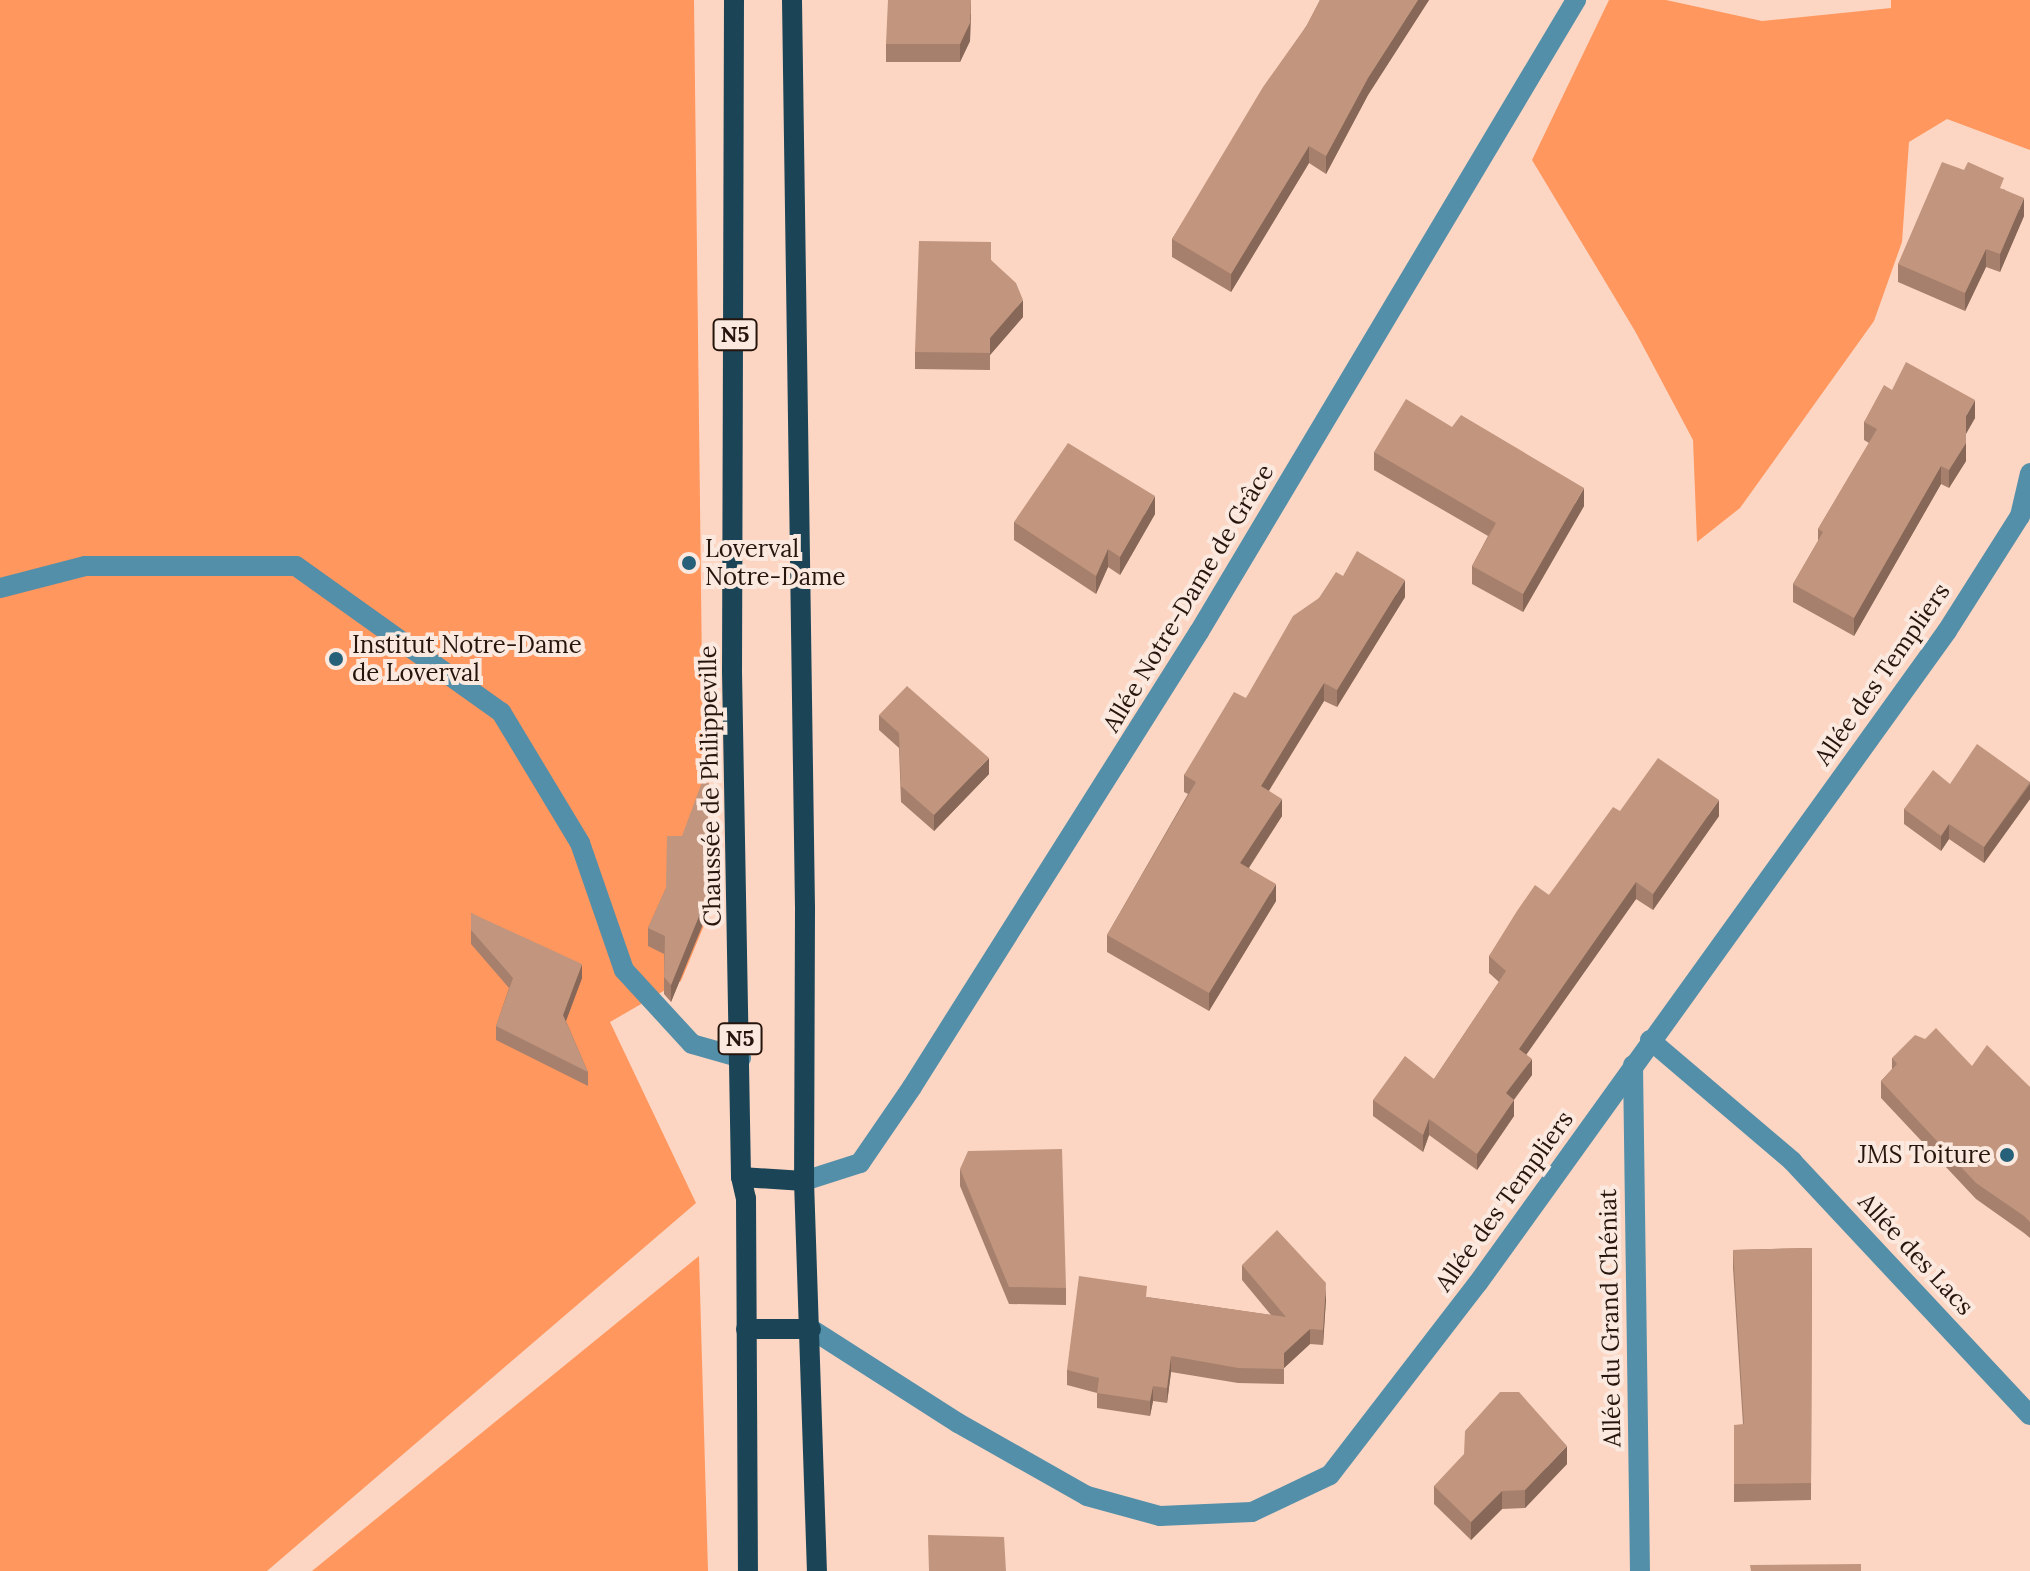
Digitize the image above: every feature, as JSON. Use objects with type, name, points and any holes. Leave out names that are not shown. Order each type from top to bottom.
[{"type":"main road","name":"Chaussée de Philippeville","points":[[734,0],[732,671],[741,1177],[746,1198],[748,1571]]},
{"type":"main road","points":[[792,0],[805,908],[804,1181],[817,1571]]},
{"type":"main road","points":[[741,1177],[804,1181]]},
{"type":"main road","points":[[746,1329],[811,1329]]},
{"type":"street","name":"Allée Notre-Dame de Grâce","points":[[804,1181],[860,1163],[912,1087],[1199,632],[1576,0]]},
{"type":"street","name":"Allée des Templiers","points":[[811,1329],[958,1423],[1087,1496],[1160,1516],[1252,1512],[1330,1475],[1478,1283],[1947,631],[2020,516],[2030,473]]},
{"type":"street","points":[[0,588],[85,566],[296,566],[501,712],[580,843],[624,970],[692,1044],[741,1058]]},
{"type":"street","name":"Allée des Lacs","points":[[1650,1040],[1792,1161],[2030,1415]]},
{"type":"street","name":"Allée du Grand Chéniat","points":[[1633,1065],[1640,1571]]},
{"type":"shaded area","name":"Institut Notre-Dame de Loverval","points":[[0,0],[694,0],[705,923],[681,981],[610,1022],[696,1203],[267,1571],[0,1571]]},
{"type":"shaded area","points":[[1609,0],[1666,0],[1762,21],[1891,8],[1891,0],[2030,0],[2030,150],[1947,119],[1909,142],[1902,242],[1874,321],[1740,508],[1697,542],[1693,440],[1635,331],[1532,160]]},
{"type":"shaded area","points":[[699,1256],[708,1571],[312,1571]]},
{"type":"building","points":[[888,0],[971,0],[970,23],[960,44],[886,44]]},
{"type":"building","points":[[1320,0],[1418,0],[1368,78],[1326,156],[1309,146],[1231,274],[1172,239],[1263,87],[1307,25]]},
{"type":"building","points":[[1942,162],[1964,170],[1968,162],[2004,178],[2000,188],[2024,198],[2000,254],[1986,249],[1965,293],[1898,264]]},
{"type":"building","points":[[919,241],[991,242],[991,260],[1016,283],[1023,300],[990,338],[990,353],[915,352]]},
{"type":"building","points":[[1906,362],[1975,400],[1966,416],[1966,443],[1949,470],[1941,466],[1854,618],[1793,584],[1823,532],[1818,529],[1877,429],[1864,422],[1884,385],[1892,390]]},
{"type":"building","points":[[1406,399],[1452,427],[1461,415],[1584,488],[1523,594],[1472,566],[1496,523],[1374,452]]},
{"type":"building","points":[[1068,443],[1155,496],[1120,557],[1108,549],[1096,576],[1014,522]]},
{"type":"building","points":[[1357,551],[1405,580],[1337,690],[1324,683],[1261,786],[1282,799],[1240,863],[1276,884],[1209,993],[1107,935],[1196,782],[1184,775],[1234,692],[1246,698],[1293,616],[1319,598],[1336,572],[1343,576]]},
{"type":"building","points":[[907,686],[989,758],[934,815],[901,786],[899,733],[879,715]]},
{"type":"building","points":[[1977,744],[2030,782],[1984,847],[1949,824],[1941,836],[1904,809],[1933,770],[1950,784]]},
{"type":"building","points":[[1658,758],[1719,800],[1653,894],[1636,882],[1519,1049],[1532,1059],[1506,1093],[1514,1100],[1477,1154],[1429,1119],[1423,1135],[1373,1100],[1405,1056],[1434,1079],[1506,971],[1489,956],[1535,885],[1549,895],[1613,807],[1620,811]]},
{"type":"building","points":[[702,782],[709,783],[706,884],[712,884],[671,985],[664,977],[665,936],[648,928],[666,888],[667,836],[682,836]]},
{"type":"building","points":[[471,913],[582,964],[563,1015],[588,1072],[496,1026],[513,978],[471,930]]},
{"type":"building","points":[[1936,1028],[1972,1066],[1987,1045],[2030,1087],[2030,1222],[1976,1183],[1881,1081],[1897,1064],[1892,1058],[1915,1035],[1925,1039]]},
{"type":"building","points":[[1062,1149],[1066,1288],[1009,1287],[960,1169],[968,1151]]},
{"type":"building","points":[[1277,1230],[1326,1283],[1323,1330],[1310,1329],[1284,1353],[1284,1369],[1238,1368],[1171,1356],[1167,1388],[1153,1386],[1150,1401],[1097,1393],[1099,1378],[1067,1370],[1079,1276],[1147,1286],[1146,1297],[1286,1317],[1242,1265]]},
{"type":"building","points":[[1812,1248],[1811,1483],[1734,1484],[1734,1425],[1744,1424],[1733,1250]]},
{"type":"building","points":[[1500,1392],[1519,1392],[1567,1446],[1525,1490],[1502,1491],[1471,1522],[1434,1486],[1464,1454],[1465,1431]]},
{"type":"building","points":[[928,1535],[1004,1537],[1006,1571],[929,1571]]},
{"type":"building","points":[[1861,1564],[1861,1571],[1751,1571],[1750,1565]]},
{"type":"place","name":"Loverval Notre-Dame","points":[[689,563]]},
{"type":"place","name":"Institut Notre-Dame de Loverval","points":[[336,659]]},
{"type":"place","name":"JMS Toiture","points":[[2007,1155]]}]
